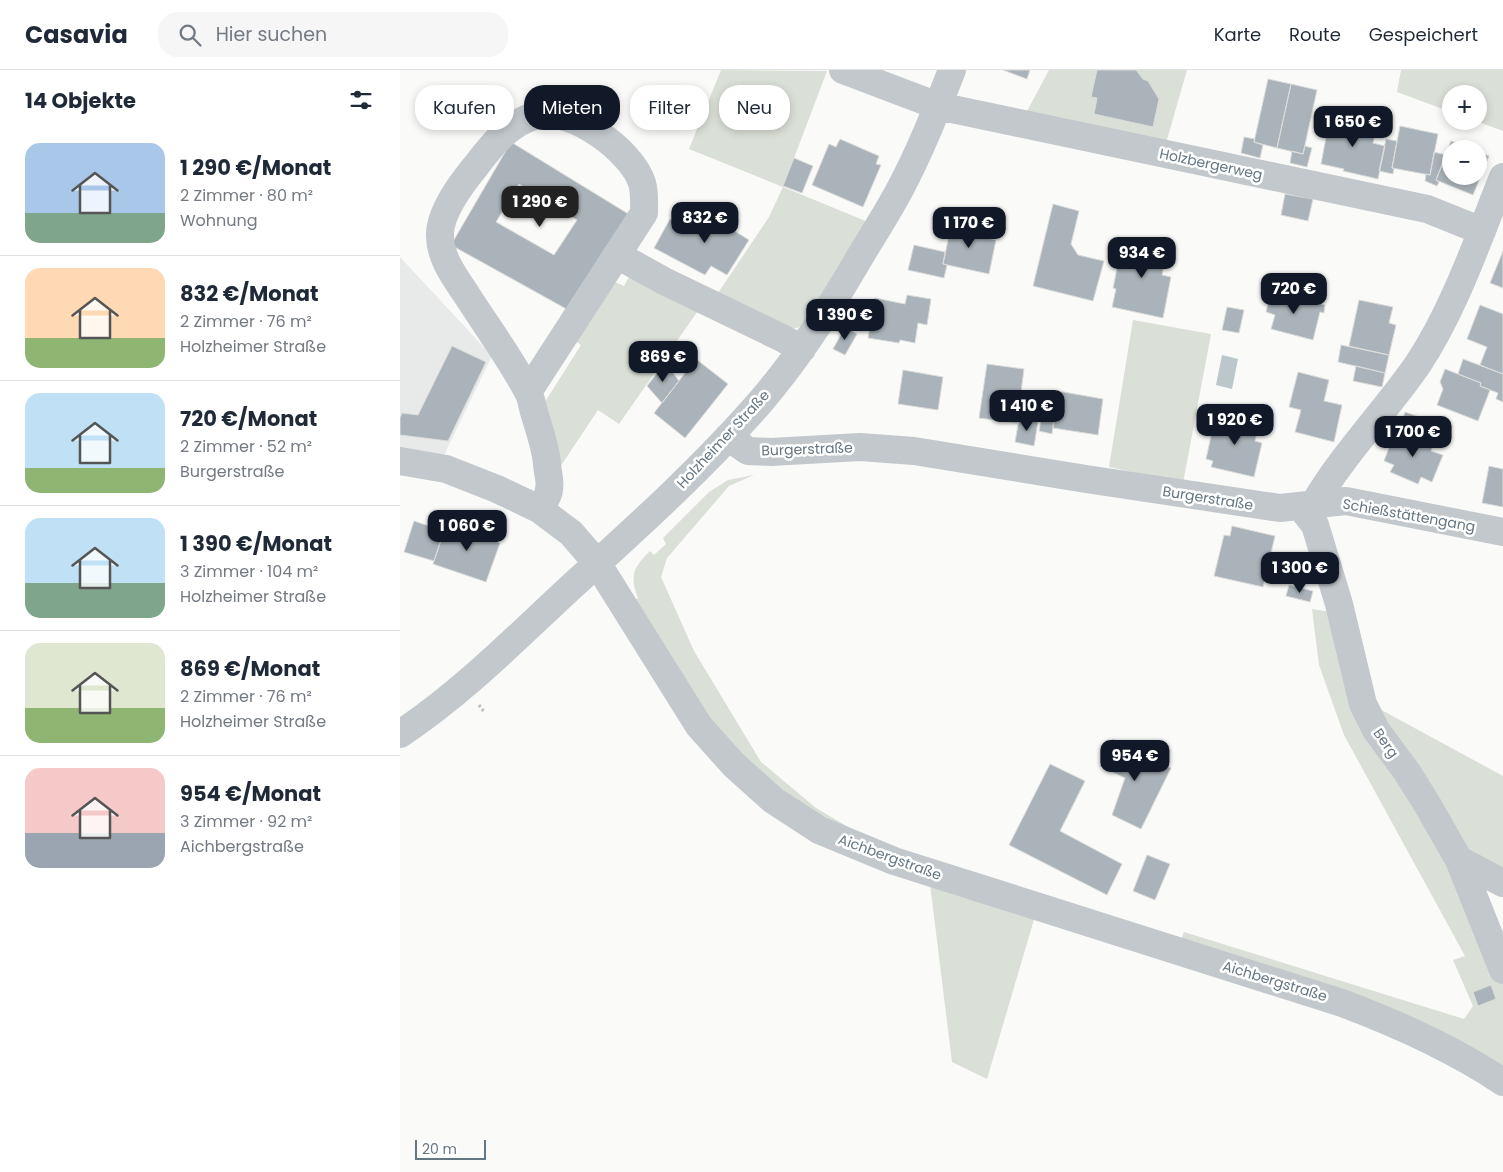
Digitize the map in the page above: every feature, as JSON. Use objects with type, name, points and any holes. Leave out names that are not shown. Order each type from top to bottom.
[{"type":"street","name":"Holzbergerweg","points":[[843,70],[938,106],[1427,209],[1482,231]]},
{"type":"street","name":"Holzheimer Straße","points":[[400,734],[419,721],[484,668],[676,489],[762,400],[802,349],[843,286],[899,191],[918,153],[952,70]]},
{"type":"street","points":[[528,392],[644,213],[642,183],[623,154],[590,128],[570,118],[556,115],[540,114],[520,121],[504,133],[470,173],[441,221],[440,237],[443,254],[456,277],[528,392],[545,451],[550,490],[539,509]]},
{"type":"street","points":[[1307,505],[1390,403],[1419,362],[1461,282],[1503,177]]},
{"type":"street","points":[[617,255],[664,281],[802,349]]},
{"type":"street","name":"Burgerstraße","points":[[728,437],[748,451],[771,452],[860,447],[914,451],[1249,505],[1280,508],[1307,505]]},
{"type":"street","name":"Aichbergstraße","points":[[400,461],[446,469],[496,489],[539,509],[571,533],[597,563],[699,726],[734,765],[773,800],[820,830],[894,861],[1342,1003],[1385,1019],[1434,1041],[1474,1062],[1503,1082]]},
{"type":"street","name":"Schießstättengang","points":[[1307,505],[1346,501],[1503,532]]},
{"type":"street","name":"Berg","points":[[1307,505],[1339,604],[1363,704],[1376,730],[1407,772],[1427,804],[1497,930],[1503,970]]},
{"type":"street","points":[[1459,860],[1503,883]]},
{"type":"shaded area","points":[[721,70],[827,71],[783,187],[689,149],[697,130],[709,130],[709,100]]},
{"type":"shaded area","points":[[1049,70],[1187,70],[1166,143],[1025,115]]},
{"type":"shaded area","points":[[1401,70],[1503,70],[1503,131],[1487,125],[1487,85],[1442,85],[1442,109],[1397,92]]},
{"type":"shaded area","points":[[783,187],[868,222],[804,324],[797,328],[787,328],[716,296],[769,217]]},
{"type":"shaded area","points":[[400,257],[492,356],[444,455],[400,451]]},
{"type":"shaded area","points":[[630,275],[702,305],[619,424],[598,410],[556,473],[543,405],[581,345],[574,340],[613,281],[624,286]]},
{"type":"shaded area","points":[[1133,320],[1211,334],[1183,483],[1109,467]]},
{"type":"shaded area","points":[[1222,355],[1238,359],[1232,389],[1216,385]]},
{"type":"shaded area","points":[[754,475],[729,486],[667,558],[661,577],[694,651],[761,762],[816,808],[870,840],[807,809],[733,753],[633,602],[638,598],[634,583],[635,572],[650,551],[654,555],[666,544],[663,538],[709,492],[728,480]]},
{"type":"shaded area","points":[[1312,609],[1331,612],[1414,797],[1503,985],[1503,1066],[1483,1053],[1405,1016],[1181,940],[1184,932],[1464,1019],[1473,1006],[1453,960],[1465,956],[1344,735],[1319,665]]},
{"type":"shaded area","points":[[1376,707],[1503,776],[1503,874],[1475,858]]},
{"type":"shaded area","points":[[930,884],[1035,916],[987,1079],[952,1062]]},
{"type":"building","points":[[1003,70],[1030,70],[1027,79]]},
{"type":"building","points":[[1097,70],[1136,70],[1143,79],[1148,81],[1159,99],[1153,127],[1094,114],[1097,98],[1091,97]]},
{"type":"building","points":[[1268,79],[1291,84],[1277,148],[1254,142]]},
{"type":"building","points":[[1291,84],[1317,90],[1303,154],[1277,148]]},
{"type":"building","points":[[1330,116],[1377,125],[1373,143],[1385,146],[1378,179],[1321,164]]},
{"type":"building","points":[[1400,126],[1438,134],[1430,175],[1392,168]]},
{"type":"building","points":[[1244,137],[1255,139],[1254,142],[1263,145],[1260,158],[1241,153]]},
{"type":"building","points":[[840,139],[879,156],[876,164],[881,165],[863,207],[812,185],[829,144],[836,147]]},
{"type":"building","points":[[1386,139],[1397,141],[1392,168],[1394,168],[1393,174],[1379,171]]},
{"type":"building","points":[[511,142],[630,215],[570,311],[451,245]],"holes":[[[519,184],[577,220],[554,255],[496,222]]]},
{"type":"building","points":[[1305,146],[1312,148],[1307,167],[1290,163],[1292,151],[1303,154]]},
{"type":"building","points":[[1434,152],[1442,154],[1442,165],[1436,180],[1439,182],[1437,186],[1425,181],[1426,174],[1430,175]]},
{"type":"building","points":[[794,158],[813,166],[802,193],[783,186]]},
{"type":"building","points":[[1442,164],[1442,182],[1436,180]]},
{"type":"building","points":[[1448,185],[1477,185],[1473,195]]},
{"type":"building","points":[[1285,194],[1313,199],[1308,221],[1281,215]]},
{"type":"building","points":[[1053,204],[1079,211],[1071,244],[1078,255],[1104,261],[1093,301],[1033,286]]},
{"type":"building","points":[[719,207],[739,220],[733,230],[749,240],[727,275],[711,266],[705,275],[654,248],[670,219],[701,235]]},
{"type":"building","points":[[952,221],[981,227],[979,236],[996,240],[989,274],[943,264]]},
{"type":"building","points":[[1123,239],[1168,249],[1162,275],[1171,277],[1163,318],[1112,307],[1116,289],[1113,288]]},
{"type":"building","points":[[914,245],[945,252],[943,264],[947,265],[944,278],[908,270]]},
{"type":"building","points":[[1503,251],[1503,288],[1490,283]]},
{"type":"building","points":[[1271,291],[1325,305],[1324,313],[1320,312],[1313,340],[1271,329],[1275,315],[1266,312]]},
{"type":"building","points":[[907,295],[931,299],[927,325],[918,323],[915,343],[900,340],[899,343],[868,338],[875,298],[905,304]]},
{"type":"building","points":[[1359,300],[1393,307],[1389,323],[1396,325],[1389,355],[1349,346]]},
{"type":"building","points":[[1480,305],[1503,314],[1503,374],[1480,365],[1487,347],[1467,339]]},
{"type":"building","points":[[1227,307],[1244,310],[1239,333],[1222,330]]},
{"type":"building","points":[[845,327],[857,334],[845,355],[833,349]]},
{"type":"building","points":[[1341,345],[1389,355],[1385,373],[1338,362]]},
{"type":"building","points":[[452,346],[486,362],[448,441],[400,435],[400,418],[402,413],[418,415]]},
{"type":"building","points":[[696,359],[728,384],[685,438],[654,413]]},
{"type":"building","points":[[1463,359],[1503,374],[1503,402],[1496,399],[1498,393],[1480,386],[1481,383],[1458,374]]},
{"type":"building","points":[[664,364],[679,381],[662,403],[647,386]]},
{"type":"building","points":[[987,364],[1024,369],[1017,423],[979,418]]},
{"type":"building","points":[[1356,366],[1385,373],[1382,387],[1353,381]]},
{"type":"building","points":[[1445,369],[1481,383],[1480,386],[1490,390],[1478,421],[1437,405],[1443,389],[1440,382]]},
{"type":"building","points":[[903,370],[943,377],[938,410],[898,404]]},
{"type":"building","points":[[1298,372],[1329,380],[1324,401],[1342,405],[1334,442],[1295,432],[1301,410],[1289,407]]},
{"type":"building","points":[[1058,391],[1103,399],[1098,435],[1053,428]]},
{"type":"building","points":[[1043,410],[1055,411],[1052,434],[1039,431]]},
{"type":"building","points":[[1405,412],[1425,419],[1421,429],[1402,422]]},
{"type":"building","points":[[1237,415],[1260,421],[1255,441],[1262,443],[1254,477],[1211,467],[1213,461],[1206,459],[1215,418],[1235,422]]},
{"type":"building","points":[[1019,419],[1038,422],[1034,446],[1015,442]]},
{"type":"building","points":[[1400,430],[1434,444],[1431,451],[1443,455],[1432,482],[1421,477],[1418,484],[1390,472],[1394,465],[1384,461],[1390,445],[1393,446]]},
{"type":"building","points":[[1489,466],[1503,469],[1503,507],[1482,503]]},
{"type":"building","points":[[414,521],[444,531],[434,561],[404,552]]},
{"type":"building","points":[[446,525],[460,530],[461,525],[486,533],[485,537],[500,543],[486,582],[433,564]]},
{"type":"building","points":[[1232,526],[1275,536],[1263,587],[1214,576],[1224,535],[1230,536]]},
{"type":"building","points":[[1289,585],[1313,591],[1310,602],[1286,596]]},
{"type":"building","points":[[1113,739],[1171,768],[1141,829],[1112,815],[1125,778],[1100,766]]},
{"type":"building","points":[[1050,764],[1085,781],[1060,831],[1122,864],[1107,895],[1009,845]]},
{"type":"building","points":[[1147,855],[1170,864],[1155,900],[1133,891]]},
{"type":"building","points":[[1491,985],[1496,999],[1478,1006],[1473,992]]}]
